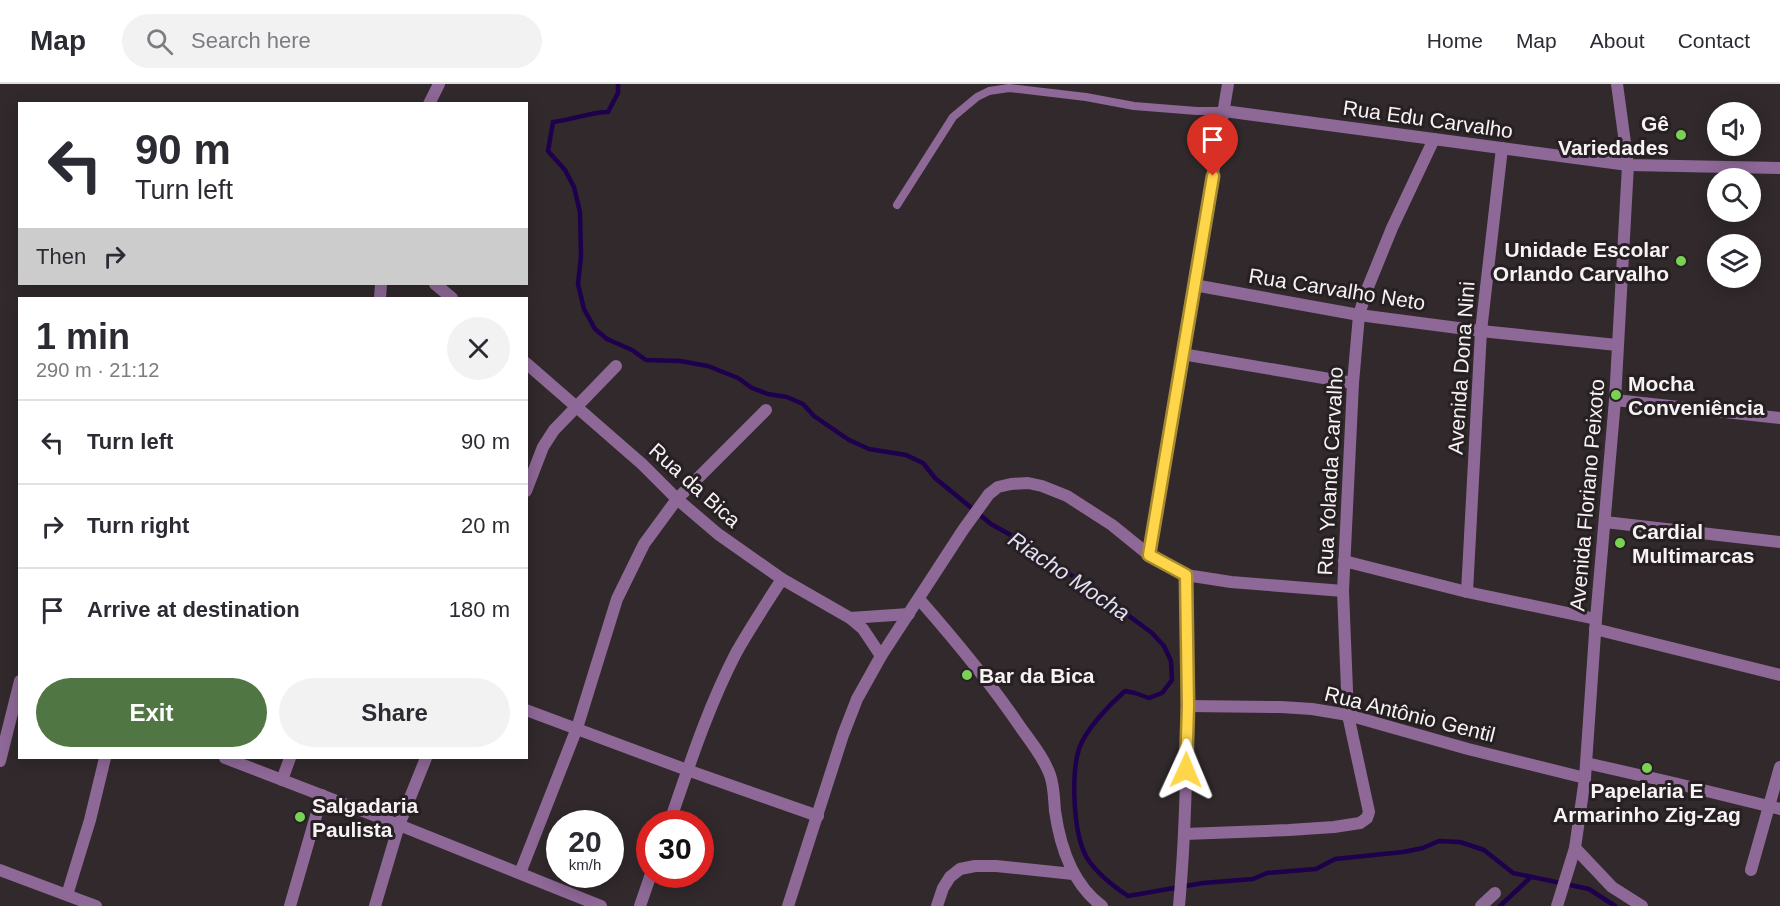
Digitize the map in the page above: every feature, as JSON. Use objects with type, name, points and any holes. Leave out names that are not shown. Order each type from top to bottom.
[{"type":"street","points":[[430,102],[439,84]]},
{"type":"street","points":[[1149,555],[1228,84]]},
{"type":"street","name":"Avenida Floriano Peixoto","points":[[1557,906],[1575,849],[1585,778],[1615,400],[1628,165],[1617,84]]},
{"type":"street","name":"Rua Edu Carvalho","points":[[1224,111],[1628,165],[1780,168]]},
{"type":"street","name":"Rua Yolanda Carvalho","points":[[1185,834],[1289,830],[1360,823],[1368,818],[1369,812],[1348,715],[1343,591],[1353,383],[1359,315],[1392,228],[1434,139]]},
{"type":"street","name":"Avenida Dona Nini","points":[[1467,592],[1481,331],[1502,148]]},
{"type":"street","points":[[436,285],[452,297]]},
{"type":"street","name":"Rua Carvalho Neto","points":[[1194,285],[1359,315],[1481,331],[1617,345]]},
{"type":"street","points":[[1182,354],[1353,383]]},
{"type":"street","name":"Rua da Bica","points":[[528,365],[718,534],[782,579],[850,618],[863,629],[881,656]]},
{"type":"street","points":[[528,486],[543,447],[554,430],[616,366]]},
{"type":"street","points":[[1615,400],[1780,418]]},
{"type":"street","points":[[520,873],[577,728],[617,599],[644,544],[677,499],[766,410]]},
{"type":"street","points":[[788,906],[843,735],[857,699],[881,656],[963,530],[989,494],[998,487],[1028,483],[1067,496],[1112,525],[1149,555],[1186,575],[1231,582],[1343,591]]},
{"type":"street","points":[[1605,522],[1780,542]]},
{"type":"street","points":[[1344,561],[1596,624],[1780,675]]},
{"type":"street","points":[[1180,901],[1185,834],[1188,706],[1186,575]]},
{"type":"street","points":[[674,810],[716,696],[735,655],[755,619],[782,579]]},
{"type":"street","points":[[919,599],[960,646],[1009,709],[1037,750],[1050,773],[1060,837],[1073,874],[1102,906]]},
{"type":"street","points":[[850,618],[909,614]]},
{"type":"street","points":[[0,760],[18,689]]},
{"type":"street","name":"Rua Antônio Gentil","points":[[1188,706],[1281,707],[1348,715],[1468,749],[1585,778]]},
{"type":"street","points":[[528,711],[818,816]]},
{"type":"street","points":[[67,895],[90,820],[105,759]]},
{"type":"street","points":[[228,759],[601,906]]},
{"type":"street","points":[[282,780],[290,759]]},
{"type":"street","points":[[375,906],[399,825],[426,759]]},
{"type":"street","points":[[1586,763],[1775,808]]},
{"type":"street","points":[[1751,870],[1775,808],[1780,767]]},
{"type":"street","points":[[290,906],[322,795]]},
{"type":"street","points":[[1575,849],[1612,887],[1642,906]]},
{"type":"street","points":[[937,906],[943,888],[950,877],[960,869],[996,866],[1073,874]]},
{"type":"street","points":[[0,870],[96,906]]},
{"type":"street","points":[[640,906],[646,888]]},
{"type":"street","points":[[1481,906],[1495,893]]},
{"type":"lane","points":[[897,205],[953,117],[977,97],[989,92],[1009,88],[1086,97],[1134,106],[1224,111]]},
{"type":"waterway","name":"Riacho Mocha","points":[[618,84],[618,93],[608,112],[553,122],[548,151],[565,170],[574,187],[580,212],[581,256],[578,284],[584,309],[595,329],[607,339],[632,350],[646,360],[680,361],[708,366],[738,378],[752,388],[768,394],[787,397],[803,404],[814,416],[849,440],[869,449],[906,455],[923,463],[935,478],[991,524],[1032,547],[1082,583],[1114,600],[1125,613],[1152,633],[1164,646],[1171,661],[1172,680],[1162,693],[1149,698],[1125,691],[1092,726],[1082,742],[1076,760],[1074,789],[1076,820],[1082,847],[1091,864],[1111,884],[1128,896],[1203,883],[1253,879],[1267,873],[1316,869],[1335,859],[1403,852],[1423,848],[1439,841],[1460,842],[1484,850],[1513,873],[1589,889],[1615,906]]},
{"type":"waterway","points":[[1500,906],[1531,877]]},
{"type":"place","name":"Gê Variedades","points":[[1681,135]]},
{"type":"place","name":"Unidade Escolar Orlando Carvalho","points":[[1681,261]]},
{"type":"place","name":"Mocha Conveniência","points":[[1616,395]]},
{"type":"place","name":"Cardial Multimarcas","points":[[1620,543]]},
{"type":"place","name":"Bar da Bica","points":[[967,675]]},
{"type":"place","name":"Papelaria E Armarinho Zig-Zag","points":[[1647,768]]},
{"type":"place","name":"Salgadaria Paulista","points":[[300,817]]},
{"type":"route","points":[[1186,770],[1188,706],[1186,575],[1149,555],[1213,176]]}]
